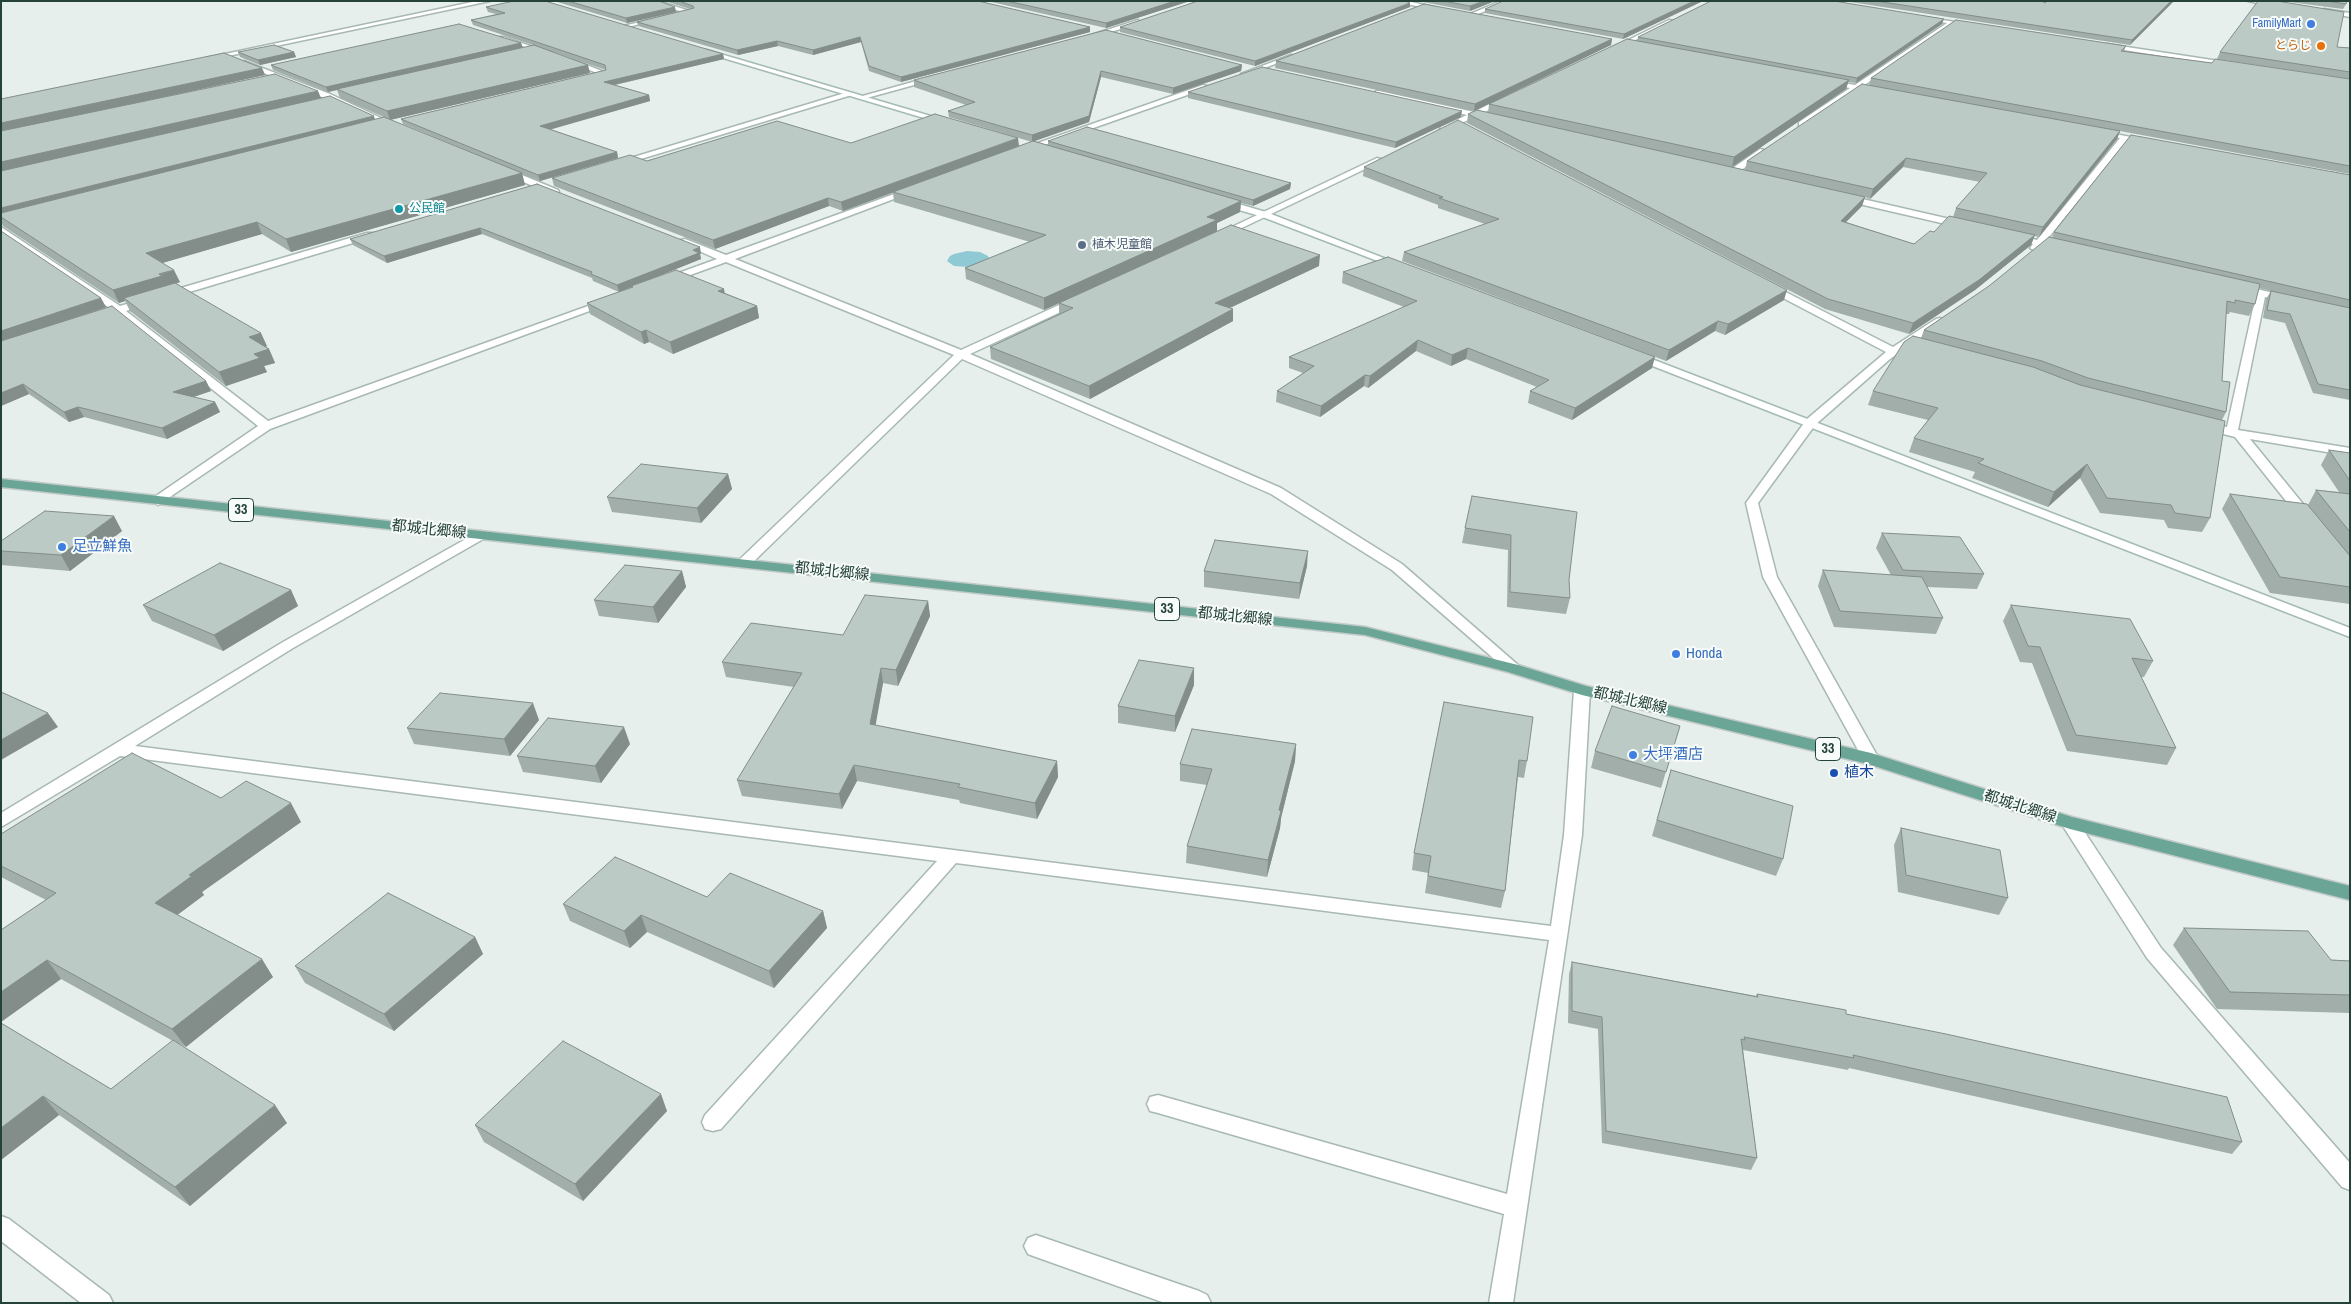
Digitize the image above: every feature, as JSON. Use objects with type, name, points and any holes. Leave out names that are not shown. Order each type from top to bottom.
[{"type":"main road","name":"都城北郷線","points":[[1,484],[744,562],[1365,631],[1513,668],[1582,690],[1871,759],[2070,823],[2350,893]]},
{"type":"street","points":[[204,59],[487,1]]},
{"type":"street","points":[[626,27],[690,12],[650,1]]},
{"type":"street","points":[[1396,1],[1452,12]]},
{"type":"street","points":[[1471,15],[1507,1]]},
{"type":"street","points":[[2251,1],[2287,6]]},
{"type":"street","points":[[1405,13],[1423,6]]},
{"type":"street","points":[[2314,10],[2350,15]]},
{"type":"street","points":[[1462,13],[1490,19]]},
{"type":"street","points":[[1914,16],[1982,26]]},
{"type":"street","points":[[1606,52],[1678,18]]},
{"type":"street","points":[[1087,37],[1143,21]]},
{"type":"street","points":[[1791,132],[1953,22]]},
{"type":"street","points":[[617,24],[644,33]]},
{"type":"street","points":[[1088,28],[1124,37]]},
{"type":"street","points":[[498,37],[545,52]]},
{"type":"street","points":[[1614,42],[1643,47]]},
{"type":"street","points":[[2098,44],[2243,66]]},
{"type":"street","points":[[517,53],[536,49]]},
{"type":"street","points":[[701,49],[956,125]]},
{"type":"street","points":[[1236,77],[1298,54]]},
{"type":"street","points":[[224,55],[278,77],[333,96],[407,131]]},
{"type":"street","points":[[562,58],[604,73],[585,78]]},
{"type":"street","points":[[1236,66],[1282,72]]},
{"type":"street","points":[[260,69],[269,67]]},
{"type":"street","points":[[259,81],[278,77]]},
{"type":"street","points":[[862,97],[937,77]]},
{"type":"street","points":[[1818,80],[1885,92]]},
{"type":"street","points":[[1012,154],[1217,83]]},
{"type":"street","points":[[1369,91],[1494,118]]},
{"type":"street","points":[[607,167],[851,94]]},
{"type":"street","points":[[315,103],[333,96]]},
{"type":"street","points":[[1439,131],[1461,125],[1475,114],[1510,97]]},
{"type":"street","points":[[379,127],[398,122]]},
{"type":"street","points":[[2087,130],[2154,142]]},
{"type":"street","points":[[2026,256],[2041,244],[2125,137]]},
{"type":"street","points":[[1012,142],[1049,152]]},
{"type":"street","points":[[1733,172],[1774,143]]},
{"type":"street","points":[[1207,242],[1386,157]]},
{"type":"street","points":[[496,167],[567,197]]},
{"type":"street","points":[[1724,169],[1743,174]]},
{"type":"street","points":[[522,192],[560,181]]},
{"type":"street","points":[[654,286],[920,188]]},
{"type":"street","points":[[1839,196],[1974,228]]},
{"type":"street","points":[[1217,201],[1263,214],[1412,271]]},
{"type":"street","points":[[1,230],[118,309],[266,426]]},
{"type":"street","points":[[91,318],[382,232]]},
{"type":"street","points":[[2003,235],[2070,250]]},
{"type":"street","points":[[674,238],[961,354],[1276,491],[1397,567],[1513,668]]},
{"type":"street","points":[[1763,283],[1894,352]]},
{"type":"street","points":[[2232,287],[2296,301]]},
{"type":"street","points":[[2235,433],[2261,293]]},
{"type":"street","points":[[744,562],[961,354],[1084,298]]},
{"type":"street","points":[[158,501],[266,426],[616,299]]},
{"type":"street","points":[[1871,759],[1770,577],[1752,503],[1811,422],[1894,352],[1948,316]]},
{"type":"street","points":[[1906,343],[1926,348]]},
{"type":"street","points":[[1625,352],[1811,422],[2350,633]]},
{"type":"street","points":[[2193,423],[2235,433],[2350,452]]},
{"type":"street","points":[[2235,433],[2313,526]]},
{"type":"street","points":[[1,821],[288,645],[480,535]]},
{"type":"street","points":[[1501,1303],[1559,934],[1572,836],[1582,690]]},
{"type":"street","points":[[119,750],[1559,934]]},
{"type":"street","points":[[2070,823],[2154,953],[2350,1180]]},
{"type":"street","points":[[714,1122],[951,857]]},
{"type":"street","points":[[1158,1104],[1516,1208]]},
{"type":"street","points":[[1,1227],[101,1303]]},
{"type":"street","points":[[1036,1246],[1199,1303]]},
{"type":"water","points":[[967,251],[980,252],[989,258],[973,267],[954,266],[947,261],[954,254]]},
{"type":"building","points":[[514,1],[545,1],[723,54],[604,82],[649,95],[540,126],[617,152],[538,175],[401,119],[606,70],[605,65],[471,20],[505,13],[486,7]]},
{"type":"building","points":[[568,1],[659,1],[675,7],[626,18]]},
{"type":"building","points":[[679,1],[978,1],[1090,27],[901,77],[869,66],[860,37],[813,50],[777,41],[737,50],[637,22],[694,8]]},
{"type":"building","points":[[1007,1],[1175,1],[1106,23]]},
{"type":"building","points":[[1198,1],[1405,1],[1410,3],[1255,61],[1120,27]]},
{"type":"building","points":[[1443,1],[1484,1],[1470,6]]},
{"type":"building","points":[[1503,1],[1694,1],[1624,34],[1485,9]]},
{"type":"building","points":[[1711,1],[1834,1],[1944,19],[1857,78],[1638,37]]},
{"type":"building","points":[[1876,1],[2042,1],[2045,3],[2047,1],[2171,1],[2132,40]]},
{"type":"building","points":[[2258,1],[2277,1],[2344,12],[2337,47],[2350,48],[2350,72],[2220,52]]},
{"type":"building","points":[[2327,1],[2347,1],[2346,4]]},
{"type":"building","points":[[1424,4],[1612,39],[1475,104],[1276,61]]},
{"type":"building","points":[[1956,20],[2126,46],[2121,51],[2212,63],[2215,59],[2350,79],[2350,166],[1871,78]]},
{"type":"building","points":[[459,24],[521,43],[326,87],[271,65]]},
{"type":"building","points":[[1106,30],[1242,65],[1173,88],[1101,71],[1089,116],[1032,135],[948,111],[975,102],[914,80]]},
{"type":"building","points":[[1627,39],[1849,80],[1734,157],[1489,104]]},
{"type":"building","points":[[274,45],[294,52],[258,60],[238,52]]},
{"type":"building","points":[[534,45],[588,65],[387,111],[337,89]]},
{"type":"building","points":[[224,53],[262,68],[1,123],[1,99]]},
{"type":"building","points":[[1262,67],[1462,111],[1396,142],[1188,92]]},
{"type":"building","points":[[275,74],[318,91],[1,162],[1,131]]},
{"type":"building","points":[[1862,84],[2120,131],[2043,227],[1956,208],[1987,173],[1906,158],[1873,189],[1747,161]]},
{"type":"building","points":[[330,96],[374,116],[1,208],[1,171]]},
{"type":"building","points":[[1477,110],[1865,197],[1841,221],[1914,244],[1930,231],[1934,232],[1949,216],[2035,235],[1979,280],[1913,323],[1828,299],[1468,114]]},
{"type":"building","points":[[935,114],[1018,138],[841,202],[828,198],[713,240],[552,178],[630,155],[647,161],[777,121],[851,143]]},
{"type":"building","points":[[384,117],[522,173],[286,239],[257,222],[146,253],[174,270],[159,274],[162,276],[113,290],[1,217],[1,213]]},
{"type":"building","points":[[1458,120],[1787,290],[1728,324],[1718,321],[1669,350],[1404,252],[1499,219],[1439,198],[1443,197],[1364,167]]},
{"type":"building","points":[[1087,127],[1291,183],[1253,200],[1048,141]]},
{"type":"building","points":[[2131,135],[2350,175],[2350,300],[2054,232]]},
{"type":"building","points":[[1033,141],[1241,201],[1207,217],[1217,220],[1044,298],[965,268],[1046,235],[893,192]]},
{"type":"building","points":[[537,184],[700,247],[693,250],[699,253],[617,285],[591,274],[592,272],[480,228],[384,256],[350,239]]},
{"type":"building","points":[[1231,225],[1320,255],[1215,303],[1233,309],[1089,386],[990,347],[1073,308],[1059,303]]},
{"type":"building","points":[[1,231],[101,298],[1,331]]},
{"type":"building","points":[[2049,237],[2260,284],[2255,304],[2235,300],[2235,303],[2227,301],[2222,381],[2230,382],[2226,412],[2088,378],[2042,361],[1924,330],[1989,286]]},
{"type":"building","points":[[1388,257],[1655,357],[1575,408],[1530,391],[1549,380],[1468,348],[1452,355],[1418,340],[1370,376],[1365,375],[1321,406],[1277,391],[1314,366],[1289,357],[1417,301],[1343,272]]},
{"type":"building","points":[[676,270],[724,289],[718,291],[757,306],[670,342],[646,330],[641,332],[587,303],[633,287],[631,286]]},
{"type":"building","points":[[175,283],[261,333],[249,337],[269,349],[254,354],[260,358],[219,372],[124,298]]},
{"type":"building","points":[[2271,291],[2350,308],[2350,390],[2318,384],[2290,314],[2267,310]]},
{"type":"building","points":[[112,306],[206,381],[173,392],[215,402],[162,428],[78,407],[64,412],[23,384],[1,393],[1,341]]},
{"type":"building","points":[[1913,336],[2033,367],[2080,385],[2225,421],[2210,518],[2175,513],[2171,505],[2107,498],[2087,464],[2054,492],[1978,463],[1984,459],[1914,438],[1938,408],[1873,391],[1904,342]]},
{"type":"building","points":[[2329,450],[2350,453],[2350,481]]},
{"type":"building","points":[[641,464],[728,474],[697,508],[607,497]]},
{"type":"building","points":[[2316,490],[2350,494],[2350,532]]},
{"type":"building","points":[[2230,494],[2307,504],[2350,556],[2350,587],[2280,577]]},
{"type":"building","points":[[1472,496],[1577,512],[1569,580],[1570,598],[1510,592],[1511,535],[1465,528]]},
{"type":"building","points":[[45,511],[114,516],[61,555],[1,551],[1,541]]},
{"type":"building","points":[[1882,533],[1960,537],[1984,574],[1903,570]]},
{"type":"building","points":[[1215,540],[1308,551],[1300,583],[1204,571]]},
{"type":"building","points":[[220,563],[291,590],[214,635],[143,605]]},
{"type":"building","points":[[625,565],[682,571],[653,607],[594,600]]},
{"type":"building","points":[[1823,570],[1922,577],[1943,618],[1840,611]]},
{"type":"building","points":[[865,595],[928,601],[896,670],[881,668],[870,724],[1057,761],[1035,803],[958,787],[960,784],[854,765],[839,794],[737,780],[802,673],[722,662],[751,623],[843,635]]},
{"type":"building","points":[[2011,605],[2130,619],[2153,661],[2132,658],[2176,748],[2076,735],[2040,647],[2028,646]]},
{"type":"building","points":[[1139,660],[1194,668],[1175,716],[1118,706]]},
{"type":"building","points":[[1,692],[48,713],[1,740]]},
{"type":"building","points":[[440,693],[533,703],[504,739],[407,728]]},
{"type":"building","points":[[1444,702],[1533,717],[1527,761],[1519,760],[1505,891],[1428,876],[1431,856],[1414,853]]},
{"type":"building","name":"大坪酒店","points":[[1612,706],[1680,726],[1666,772],[1595,751]]},
{"type":"building","points":[[548,718],[624,727],[595,766],[517,756]]},
{"type":"building","points":[[1192,729],[1296,744],[1268,860],[1187,846],[1212,769],[1180,764]]},
{"type":"building","points":[[132,753],[221,798],[246,781],[291,803],[189,875],[192,876],[155,903],[262,959],[172,1029],[47,960],[1,992],[1,930],[56,893],[1,866],[1,834]]},
{"type":"building","points":[[1671,770],[1793,806],[1783,859],[1657,820]]},
{"type":"building","points":[[1901,828],[2000,850],[2008,898],[1906,875]]},
{"type":"building","points":[[615,857],[707,897],[730,873],[823,911],[769,971],[641,915],[624,931],[563,904]]},
{"type":"building","points":[[388,893],[475,937],[384,1014],[295,966]]},
{"type":"building","points":[[2184,928],[2308,931],[2331,960],[2350,961],[2350,995],[2230,992]]},
{"type":"building","points":[[1572,962],[1758,997],[1757,994],[1846,1010],[1846,1014],[1946,1034],[2227,1097],[2242,1142],[1853,1055],[1854,1058],[1744,1037],[1745,1040],[1741,1039],[1757,1158],[1606,1131],[1602,1017],[1572,1011]]},
{"type":"building","points":[[1,1023],[111,1089],[173,1040],[275,1105],[175,1187],[43,1096],[1,1128]]},
{"type":"building","points":[[563,1041],[661,1094],[575,1184],[475,1125]]},
{"type":"place","name":"FamilyMart","points":[[2311,24]]},
{"type":"place","name":"とらじ","points":[[2321,46]]},
{"type":"place","name":"公民館","points":[[399,209]]},
{"type":"place","name":"植木児童館","points":[[1082,245]]},
{"type":"place","name":"足立鮮魚","points":[[62,547]]},
{"type":"place","name":"Honda","points":[[1676,654]]},
{"type":"place","name":"大坪酒店","points":[[1633,755]]},
{"type":"place","name":"植木","points":[[1834,773]]}]
